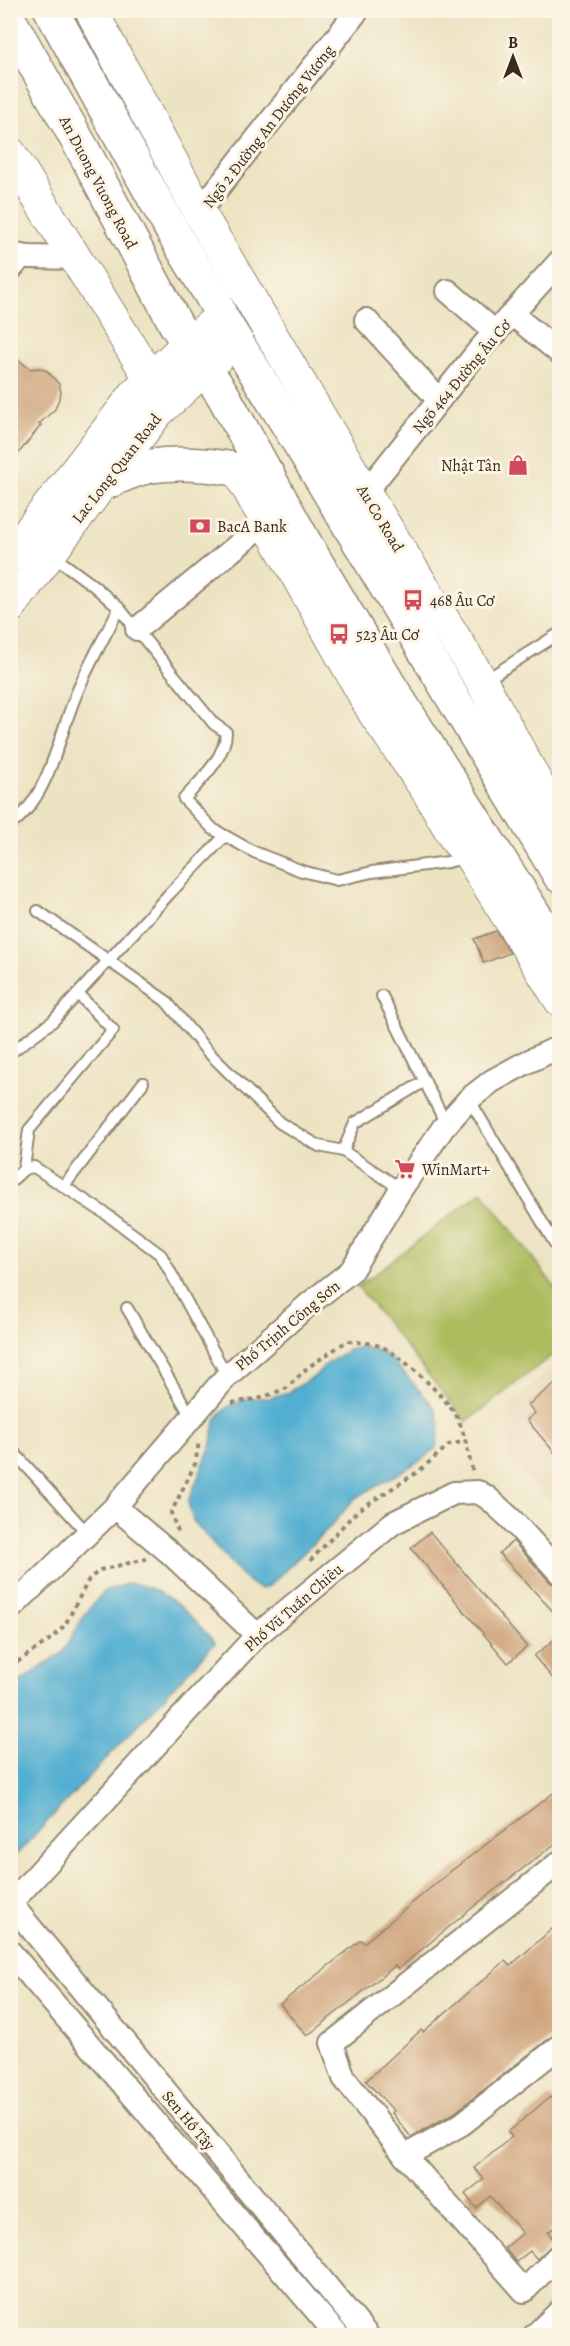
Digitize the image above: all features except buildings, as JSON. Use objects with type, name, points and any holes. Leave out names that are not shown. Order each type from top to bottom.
[{"type":"main road","points":[[51,10],[228,329]]},
{"type":"main road","name":"An Duong Vuong Road","points":[[10,21],[196,356]]},
{"type":"main road","name":"Au Co Road","points":[[228,329],[352,501],[560,876]]},
{"type":"main road","points":[[196,356],[223,395],[252,472],[306,545],[388,682],[560,955]]},
{"type":"main road","points":[[102,483],[148,467],[172,464],[252,472]]},
{"type":"street","points":[[91,10],[199,212]]},
{"type":"street","name":"Ngõ 2 Đường An Dương Vương","points":[[199,212],[358,10]]},
{"type":"street","points":[[10,153],[150,378]]},
{"type":"street","name":"Au Co Road","points":[[199,212],[352,501],[482,682],[560,826]]},
{"type":"street","points":[[20,256],[74,258]]},
{"type":"street","name":"Ngõ 464 Đường Âu Cơ","points":[[352,501],[560,261]]},
{"type":"street","points":[[448,291],[496,333]]},
{"type":"street","points":[[513,315],[560,353]]},
{"type":"street","points":[[366,320],[439,400]]},
{"type":"street","name":"Lac Long Quan Road","points":[[10,556],[110,424],[150,378],[196,356],[228,329]]},
{"type":"street","name":"Lac Long Quan Road","points":[[10,607],[158,412],[196,356]]},
{"type":"street","points":[[252,472],[266,522],[374,713],[430,795],[456,840],[470,856],[560,1000]]},
{"type":"street","points":[[137,629],[266,522]]},
{"type":"street","name":"Phố Trịnh Công Sơn","points":[[14,1599],[88,1534],[196,1426],[227,1376],[309,1304],[351,1272],[401,1189],[446,1124],[469,1099],[492,1081],[525,1063],[560,1049]]},
{"type":"street","points":[[478,1492],[488,1498],[511,1520],[560,1573]]},
{"type":"street","name":"Phố Vũ Tuấn Chiêu","points":[[11,1904],[257,1635],[393,1523],[454,1493],[478,1492]]},
{"type":"street","points":[[115,1508],[170,1553],[257,1635]]},
{"type":"street","points":[[560,1862],[332,2043],[344,2078],[405,2156],[524,2291],[560,2254]]},
{"type":"street","name":"Sen Hồ Tây","points":[[11,1904],[368,2336]]},
{"type":"street","name":"Sen Hồ Tây","points":[[10,1952],[338,2336]]},
{"type":"street","points":[[405,2156],[462,2124],[560,2046]]},
{"type":"street","points":[[534,2336],[560,2312]]},
{"type":"lane","points":[[10,279],[20,256]]},
{"type":"lane","points":[[50,553],[119,608],[214,724],[226,732],[226,742],[209,770],[184,799],[213,829],[263,856],[302,871],[337,880],[372,872],[448,862],[470,856]]},
{"type":"lane","points":[[10,825],[23,816],[44,781],[58,750],[74,698],[119,608]]},
{"type":"lane","points":[[482,682],[560,633]]},
{"type":"lane","points":[[10,1053],[53,1021],[225,836]]},
{"type":"lane","points":[[38,911],[166,1001],[207,1051],[280,1123],[319,1146],[342,1151],[401,1189]]},
{"type":"lane","points":[[24,1169],[29,1130],[113,1030],[78,994]]},
{"type":"lane","points":[[382,996],[446,1124]]},
{"type":"lane","points":[[342,1151],[355,1123],[425,1081]]},
{"type":"lane","points":[[64,1186],[143,1083]]},
{"type":"lane","points":[[469,1099],[560,1252]]},
{"type":"lane","points":[[10,1182],[24,1169],[34,1167],[160,1255],[227,1376]]},
{"type":"lane","points":[[127,1308],[196,1426]]},
{"type":"lane","points":[[10,1448],[88,1534]]},
{"type":"path","points":[[222,1405],[261,1398],[287,1388],[307,1368],[347,1341],[372,1344],[387,1349],[446,1401],[456,1415],[478,1492]]},
{"type":"path","points":[[10,1667],[52,1638],[65,1625],[89,1579],[100,1570],[170,1553],[182,1542],[171,1513],[195,1464],[196,1426]]},
{"type":"path","points":[[303,1568],[357,1511],[419,1470],[449,1445],[465,1442]]},
{"type":"shaded area","points":[[559,1362],[559,1510],[508,1458],[508,1406]]},
{"type":"green space","points":[[482,1191],[559,1293],[559,1350],[466,1422],[358,1287]]},
{"type":"water","points":[[360,1347],[377,1350],[391,1359],[435,1408],[440,1424],[436,1448],[420,1461],[354,1499],[332,1525],[269,1586],[261,1589],[256,1587],[244,1578],[193,1521],[188,1502],[212,1443],[215,1420],[227,1407],[247,1398],[269,1398],[289,1392],[314,1377],[324,1366],[348,1350]]},
{"type":"water","points":[[130,1583],[167,1597],[188,1613],[215,1643],[11,1860],[11,1688],[62,1653],[86,1613],[104,1591]]},
{"type":"place","name":"Nhật Tân","points":[[518,465]]},
{"type":"place","name":"BacA Bank","points":[[200,526]]},
{"type":"place","name":"468 Âu Cơ","points":[[413,600]]},
{"type":"place","name":"523 Âu Cơ","points":[[339,634]]},
{"type":"place","name":"WinMart+","points":[[405,1169]]}]
